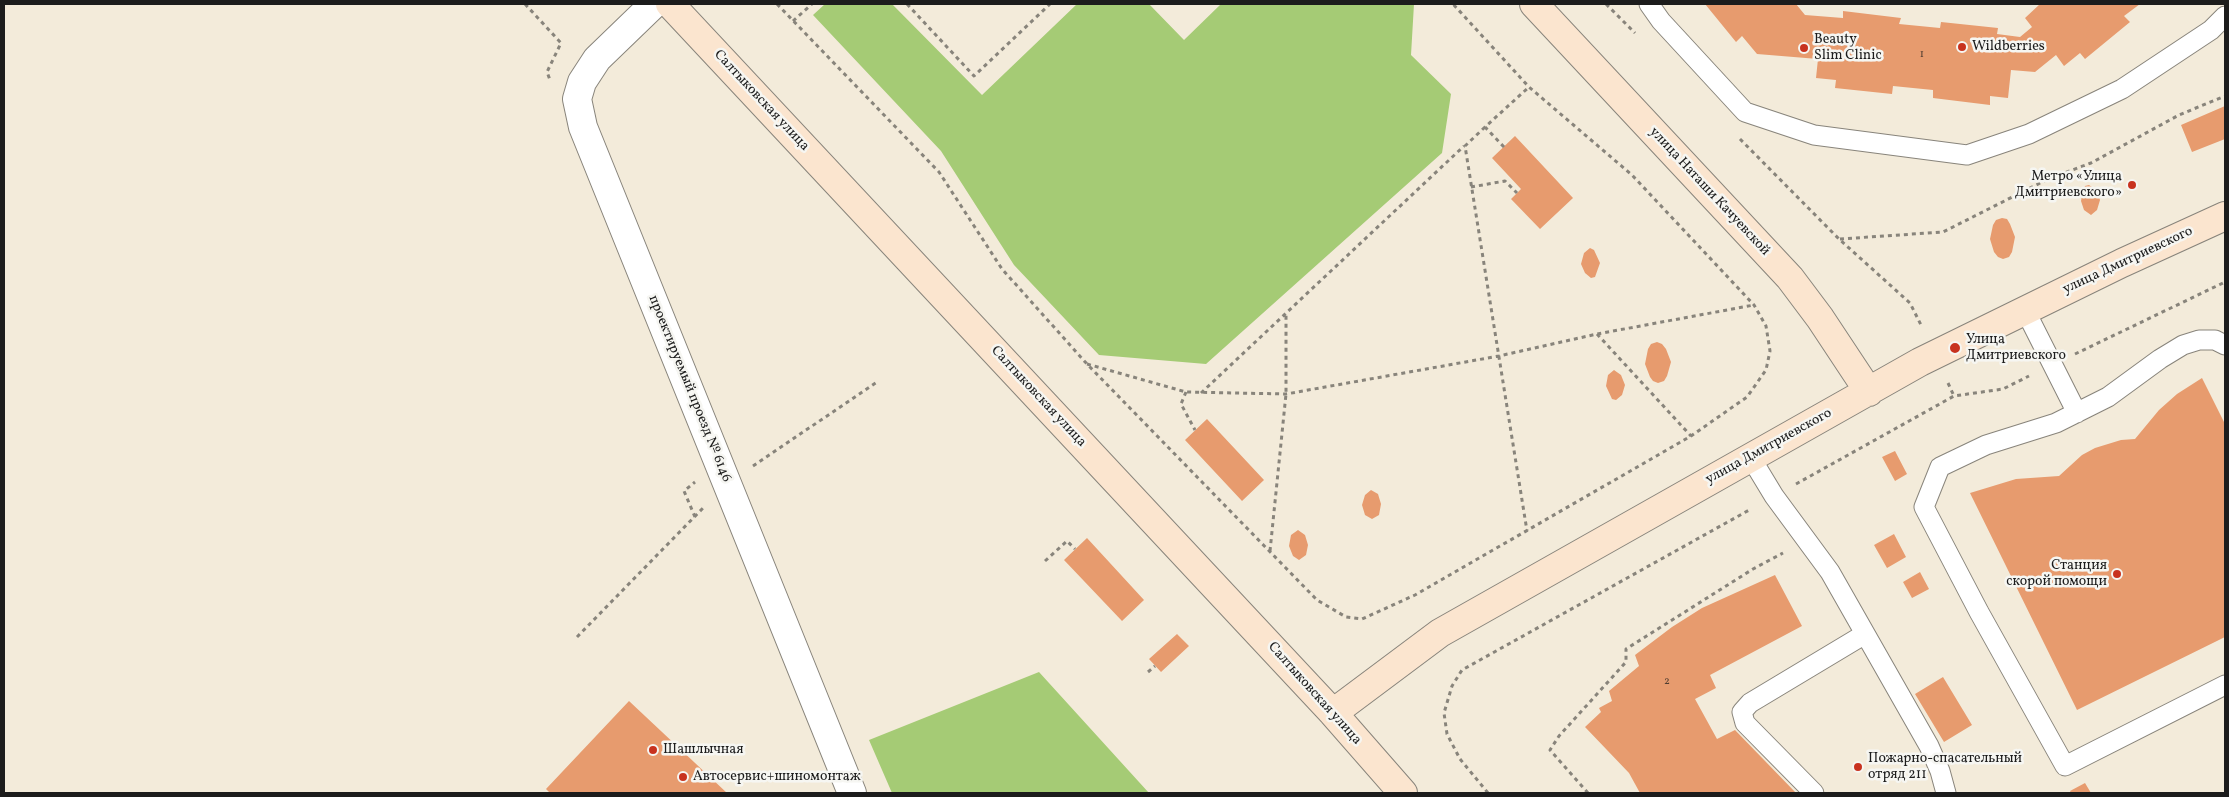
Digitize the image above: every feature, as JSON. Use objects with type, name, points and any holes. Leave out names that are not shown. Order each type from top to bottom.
[{"type":"street","name":"проектируемый проезд № 6146","points":[[654,4],[597,59],[582,82],[577,99],[583,127],[852,793]]},
{"type":"street","name":"Салтыковская улица","points":[[670,4],[1333,713],[1403,793]]},
{"type":"street","name":"улица Наташи Качуевской","points":[[1534,4],[1790,278],[1820,318],[1868,392]]},
{"type":"street","name":"улица Дмитриевского","points":[[1333,713],[1440,633],[1868,392],[1935,355],[2122,262],[2225,216]]},
{"type":"lane","points":[[1649,4],[1661,20],[1745,112],[1814,135],[1966,155],[2030,134],[2122,90],[2211,30],[2225,16]]},
{"type":"lane","points":[[2025,310],[2077,412]]},
{"type":"lane","points":[[2225,344],[2215,340],[2199,340],[2183,345],[2160,359],[2108,397],[2056,423],[1986,445],[1940,467],[1924,507],[1978,612],[2065,766],[2225,685]]},
{"type":"lane","points":[[1751,458],[1774,496],[1830,572],[1929,746],[1940,771],[1946,793]]},
{"type":"lane","points":[[1814,793],[1746,723],[1742,712],[1750,703],[1865,634]]},
{"type":"path","points":[[525,4],[561,43]]},
{"type":"path","points":[[777,4],[940,172],[1002,269],[1087,364],[1317,600],[1346,617],[1362,619],[1415,595],[1691,436],[1747,397],[1766,370],[1770,351],[1766,326],[1754,305],[1632,175],[1529,87],[1453,4]]},
{"type":"path","points":[[793,22],[812,4]]},
{"type":"path","points":[[907,4],[974,76],[1050,4]]},
{"type":"path","points":[[1201,394],[1529,87]]},
{"type":"path","points":[[1954,396],[1910,303],[1839,239],[1943,232],[2048,179],[2091,163],[2179,115],[2225,96]]},
{"type":"path","points":[[1485,127],[1504,147]]},
{"type":"path","points":[[1465,146],[1527,531]]},
{"type":"path","points":[[1471,187],[1505,180],[1517,193]]},
{"type":"path","points":[[1488,793],[1460,758],[1447,734],[1444,713],[1452,686],[1462,670],[1954,396],[2003,389],[2225,282]]},
{"type":"path","points":[[1087,364],[1186,392],[1201,394],[1286,394],[1499,356],[1597,334],[1754,305]]},
{"type":"path","points":[[1270,551],[1286,394],[1286,314]]},
{"type":"path","points":[[1597,334],[1691,436]]},
{"type":"path","points":[[1186,392],[1181,404],[1195,430]]},
{"type":"path","points":[[1045,561],[1067,541],[1075,549]]},
{"type":"path","points":[[1588,793],[1550,750],[1559,736],[1586,709],[1626,662],[1626,648],[1753,569],[1808,541]]},
{"type":"path","points":[[1148,672],[1155,666]]},
{"type":"green space","points":[[825,4],[892,4],[982,95],[1077,4],[1149,4],[1184,40],[1221,4],[1414,4],[1411,55],[1451,94],[1442,153],[1206,364],[1099,355],[1014,265],[941,151],[813,15]]},
{"type":"green space","points":[[1039,672],[1149,793],[892,793],[869,740]]},
{"type":"building","points":[[1705,4],[1796,4],[1805,15],[1843,18],[1843,11],[1901,18],[1899,24],[1940,28],[1941,22],[1998,28],[1997,34],[2020,37],[2032,27],[2025,18],[2040,4],[2140,4],[2124,16],[2130,22],[2085,59],[2080,53],[2064,66],[2056,55],[2035,72],[2011,70],[2008,98],[1990,96],[1990,105],[1933,98],[1933,90],[1893,86],[1892,94],[1835,88],[1836,80],[1816,78],[1818,59],[1757,54],[1742,36],[1736,42]]},
{"type":"building","points":[[2225,106],[2225,139],[2192,152],[2181,125]]},
{"type":"building","points":[[1515,136],[1573,198],[1540,229],[1511,199],[1521,189],[1492,158]]},
{"type":"building","points":[[2089,185],[2096,190],[2100,200],[2097,210],[2091,215],[2084,210],[2081,201],[2085,186]]},
{"type":"building","points":[[2007,219],[2015,237],[2012,252],[2009,257],[2003,259],[1994,252],[1990,239],[1993,225],[1996,220]]},
{"type":"building","points":[[1590,248],[1594,250],[1600,263],[1595,277],[1591,278],[1585,273],[1581,264],[1584,253]]},
{"type":"building","points":[[1657,342],[1666,349],[1671,362],[1664,381],[1658,383],[1650,377],[1645,364],[1648,349],[1651,344]]},
{"type":"building","points":[[1614,370],[1621,375],[1625,385],[1622,395],[1616,400],[1612,399],[1606,386],[1608,375]]},
{"type":"building","name":"Станция скорой помощи","points":[[2202,378],[2225,424],[2225,637],[2077,710],[1970,493],[2016,479],[2059,476],[2082,455],[2095,448],[2121,440],[2135,439],[2159,410],[2177,394]]},
{"type":"building","points":[[1207,419],[1264,480],[1242,501],[1185,440]]},
{"type":"building","points":[[1895,451],[1907,474],[1895,481],[1882,457]]},
{"type":"building","points":[[1371,490],[1378,494],[1381,504],[1379,515],[1372,519],[1365,515],[1362,505],[1365,495]]},
{"type":"building","points":[[1298,530],[1305,535],[1308,545],[1306,555],[1299,560],[1293,556],[1289,546],[1291,535]]},
{"type":"building","points":[[1894,534],[1906,557],[1887,568],[1874,545]]},
{"type":"building","points":[[1087,538],[1144,600],[1122,621],[1064,560]]},
{"type":"building","points":[[1920,572],[1929,589],[1912,598],[1903,582]]},
{"type":"building","points":[[1775,575],[1802,626],[1710,675],[1716,688],[1695,699],[1717,739],[1735,730],[1796,793],[1640,793],[1629,773],[1585,727],[1601,712],[1599,708],[1612,701],[1609,691],[1639,666],[1635,655],[1672,627],[1702,608]]},
{"type":"building","points":[[1177,634],[1189,646],[1161,672],[1149,659]]},
{"type":"building","points":[[1943,677],[1972,725],[1944,742],[1915,694]]},
{"type":"building","points":[[629,701],[727,793],[550,793],[546,789]]},
{"type":"building","points":[[2085,783],[2091,793],[2071,793],[2070,791]]},
{"type":"place","name":"Wildberries","points":[[1962,47]]},
{"type":"place","name":"Beauty Slim Clinic","points":[[1804,48]]},
{"type":"place","name":"Метро «Улица Дмитриевского»","points":[[2132,185]]},
{"type":"place","name":"Улица Дмитриевского","points":[[1955,348]]},
{"type":"place","name":"Станция скорой помощи","points":[[2117,574]]},
{"type":"place","name":"Шашлычная","points":[[653,750]]},
{"type":"place","name":"Пожарно-спасательный отряд 211","points":[[1858,767]]},
{"type":"place","name":"Автосервис+шиномонтаж","points":[[683,777]]}]
